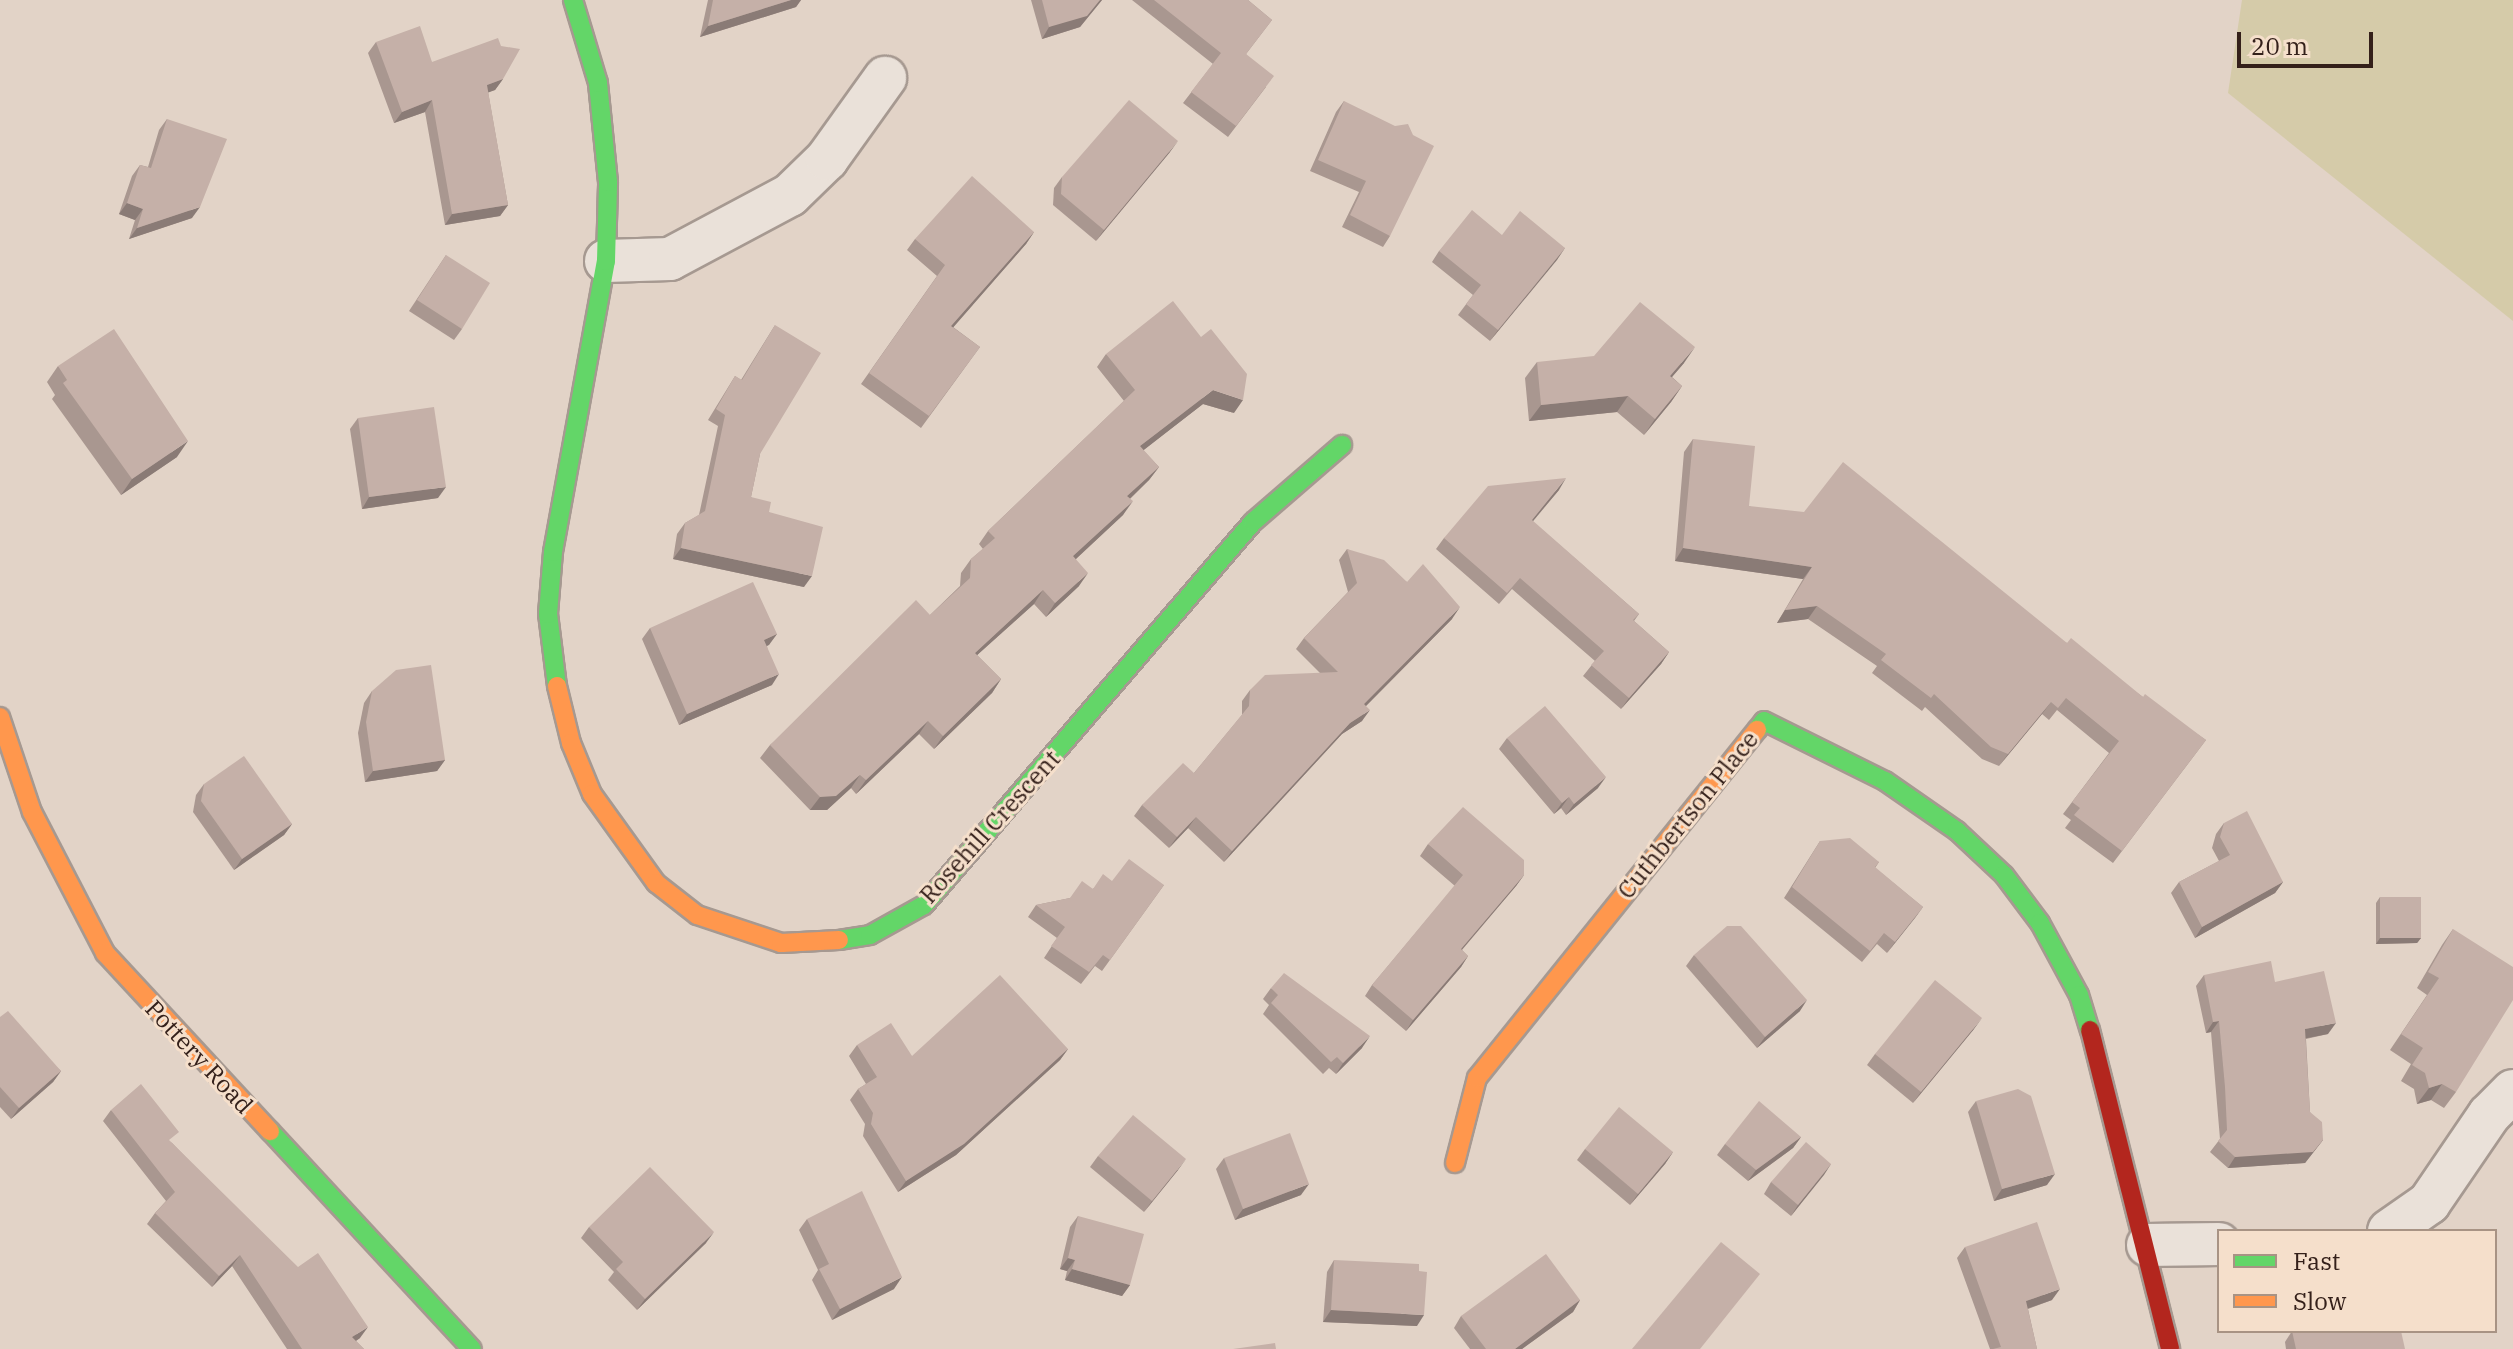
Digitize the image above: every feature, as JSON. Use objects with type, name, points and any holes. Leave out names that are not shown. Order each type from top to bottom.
[{"type":"street","name":"Rosehill Crescent","points":[[573,0],[598,83],[608,182],[606,261],[553,552],[548,614],[556,682],[571,743],[592,794],[622,841],[656,883],[697,915],[741,934],[781,943],[825,943],[870,935],[924,905],[1253,522],[1342,445]]},
{"type":"street","points":[[606,261],[670,259],[790,195],[827,159],[885,78]]},
{"type":"street","name":"Pottery Road","points":[[0,717],[32,812],[105,953],[472,1349]]},
{"type":"street","name":"Cuthbertson Place","points":[[1455,1163],[1477,1078],[1764,721],[1885,781],[1957,831],[2004,875],[2040,923],[2079,995],[2109,1089],[2170,1349]]},
{"type":"street","points":[[2394,1229],[2429,1203],[2489,1115],[2513,1091]]},
{"type":"street","points":[[2148,1245],[2217,1244]]},
{"type":"shaded area","points":[[2242,0],[2513,0],[2513,321],[2228,93]]},
{"type":"building","points":[[713,0],[791,0],[708,26]]},
{"type":"building","points":[[1042,0],[1100,0],[1087,16],[1049,27]]},
{"type":"building","points":[[1154,0],[1248,0],[1272,20],[1246,54],[1274,76],[1236,126],[1191,92],[1221,53]]},
{"type":"building","points":[[420,26],[432,62],[498,38],[501,46],[520,49],[503,79],[487,85],[508,205],[452,214],[432,100],[402,112],[376,42]]},
{"type":"building","points":[[1129,100],[1178,141],[1104,230],[1061,194],[1062,177]]},
{"type":"building","points":[[1344,101],[1395,126],[1408,124],[1413,135],[1434,146],[1390,236],[1350,215],[1366,181],[1318,160]]},
{"type":"building","points":[[167,119],[227,139],[200,207],[137,228],[143,209],[127,203],[140,165],[151,168]]},
{"type":"building","points":[[972,176],[1034,232],[951,326],[980,347],[929,416],[869,373],[945,265],[915,239]]},
{"type":"building","points":[[1472,210],[1502,235],[1520,211],[1565,248],[1498,330],[1466,304],[1481,285],[1439,251]]},
{"type":"building","points":[[446,255],[490,283],[462,329],[417,300]]},
{"type":"building","points":[[1173,301],[1201,337],[1211,329],[1247,374],[1243,400],[1213,390],[1140,446],[1159,467],[1127,496],[1133,501],[1073,556],[1088,573],[1055,603],[1043,590],[975,653],[1001,679],[943,736],[928,721],[866,780],[860,775],[836,796],[820,797],[770,745],[916,600],[930,615],[970,578],[971,559],[995,538],[988,531],[1135,390],[1106,354]]},
{"type":"building","points":[[1640,302],[1695,347],[1670,376],[1682,386],[1655,419],[1628,396],[1541,405],[1537,362],[1594,356]]},
{"type":"building","points":[[775,325],[821,353],[760,454],[751,497],[771,502],[769,512],[823,527],[812,576],[681,548],[685,523],[705,511],[725,415],[716,409],[735,376],[742,380]]},
{"type":"building","points":[[114,329],[188,441],[132,479],[63,383],[67,380],[58,366]]},
{"type":"building","points":[[434,407],[446,487],[369,497],[358,418]]},
{"type":"building","points":[[1693,439],[1755,446],[1749,506],[1804,512],[1843,462],[2067,643],[2071,638],[2143,697],[2145,694],[2206,740],[2122,851],[2074,815],[2080,808],[2072,802],[2119,741],[2066,698],[2058,708],[2051,702],[2008,754],[1991,747],[1934,694],[1931,698],[1881,660],[1886,654],[1817,606],[1785,610],[1812,567],[1683,548]]},
{"type":"building","points":[[1566,478],[1532,520],[1639,614],[1633,620],[1669,652],[1629,698],[1591,665],[1604,651],[1520,578],[1507,593],[1444,538],[1488,486]]},
{"type":"building","points":[[1347,549],[1384,560],[1407,582],[1423,564],[1460,607],[1364,704],[1370,710],[1350,723],[1232,851],[1196,817],[1177,837],[1142,805],[1183,763],[1194,773],[1249,706],[1250,690],[1265,675],[1338,672],[1304,638],[1357,583]]},
{"type":"building","points":[[753,582],[777,634],[764,640],[779,674],[687,714],[650,628]]},
{"type":"building","points":[[431,665],[445,760],[373,771],[366,722],[372,691],[396,670]]},
{"type":"building","points":[[1545,706],[1606,777],[1574,804],[1569,797],[1562,803],[1507,738]]},
{"type":"building","points":[[244,756],[292,824],[242,859],[201,801],[204,784]]},
{"type":"building","points":[[1463,807],[1524,860],[1524,875],[1461,949],[1468,956],[1413,1020],[1372,985],[1463,875],[1428,844]]},
{"type":"building","points":[[2247,811],[2283,882],[2202,927],[2179,882],[2230,855],[2220,837],[2224,823]]},
{"type":"building","points":[[1850,838],[1879,862],[1875,867],[1923,907],[1895,942],[1884,933],[1870,951],[1792,887],[1820,841]]},
{"type":"building","points":[[1129,859],[1164,885],[1110,960],[1103,955],[1089,972],[1051,946],[1065,927],[1036,905],[1070,898],[1082,881],[1093,889],[1103,874],[1112,881]]},
{"type":"building","points":[[2380,897],[2421,897],[2421,938],[2380,938]]},
{"type":"building","points":[[1727,926],[1741,926],[1807,1000],[1765,1037],[1694,955]]},
{"type":"building","points":[[2453,929],[2513,967],[2513,1000],[2456,1092],[2442,1084],[2429,1088],[2425,1073],[2412,1065],[2423,1048],[2401,1034],[2439,978],[2428,972]]},
{"type":"building","points":[[2271,961],[2275,982],[2324,971],[2336,1023],[2305,1029],[2310,1112],[2322,1122],[2323,1140],[2313,1152],[2235,1157],[2218,1141],[2227,1130],[2225,1087],[2219,1021],[2213,1022],[2204,975]]},
{"type":"building","points":[[1284,973],[1370,1036],[1343,1063],[1337,1057],[1331,1062],[1271,1003],[1278,995],[1271,988]]},
{"type":"building","points":[[1000,975],[1068,1049],[964,1144],[906,1181],[871,1124],[873,1113],[858,1089],[877,1077],[857,1045],[891,1023],[912,1056]]},
{"type":"building","points":[[1935,980],[1982,1018],[1921,1092],[1875,1054]]},
{"type":"building","points":[[8,1011],[61,1071],[19,1108],[0,1087],[0,1017]]},
{"type":"building","points":[[141,1084],[179,1132],[169,1140],[298,1267],[318,1253],[368,1327],[352,1337],[364,1349],[302,1349],[240,1255],[219,1276],[155,1213],[175,1192],[111,1110]]},
{"type":"building","points":[[2018,1089],[2031,1096],[2055,1174],[2002,1189],[1976,1101]]},
{"type":"building","points":[[1759,1101],[1801,1137],[1756,1170],[1725,1144]]},
{"type":"building","points":[[1619,1107],[1673,1152],[1638,1194],[1585,1149]]},
{"type":"building","points":[[1133,1115],[1186,1159],[1152,1201],[1098,1156]]},
{"type":"building","points":[[1290,1133],[1309,1184],[1243,1209],[1224,1158]]},
{"type":"building","points":[[1806,1142],[1831,1164],[1798,1205],[1771,1182]]},
{"type":"building","points":[[650,1167],[714,1232],[645,1299],[616,1269],[623,1262],[589,1227]]},
{"type":"building","points":[[862,1191],[902,1277],[840,1309],[819,1269],[829,1264],[807,1219]]},
{"type":"building","points":[[1078,1216],[1144,1234],[1130,1285],[1072,1269],[1075,1260],[1068,1258]]},
{"type":"building","points":[[2037,1222],[2060,1289],[2026,1301],[2037,1349],[1993,1349],[2001,1347],[1965,1247]]},
{"type":"building","points":[[1721,1242],[1760,1274],[1700,1349],[1632,1349]]},
{"type":"building","points":[[1546,1254],[1580,1300],[1515,1349],[1486,1349],[1461,1316]]},
{"type":"building","points":[[1334,1260],[1419,1264],[1419,1271],[1427,1272],[1424,1315],[1331,1310]]},
{"type":"building","points":[[2292,1333],[2401,1333],[2405,1349],[2296,1349]]},
{"type":"building","points":[[1275,1343],[1276,1349],[1233,1349]]},
{"type":"traffic: fast","points":[[557,686],[548,614],[553,552],[606,261],[608,182],[598,83],[573,0]]},
{"type":"traffic: fast","points":[[839,940],[870,935],[924,905],[1253,522],[1342,445]]},
{"type":"traffic: fast","points":[[1757,730],[1764,721],[1885,781],[1957,831],[2004,875],[2040,923],[2079,995],[2090,1030]]},
{"type":"traffic: fast","points":[[270,1131],[472,1349]]},
{"type":"traffic: slow","points":[[557,686],[571,743],[592,794],[656,883],[697,915],[781,943],[839,940]]},
{"type":"traffic: slow","points":[[0,717],[32,812],[105,953],[270,1131]]},
{"type":"traffic: slow","points":[[1455,1163],[1477,1078],[1757,730]]},
{"type":"traffic: jam","points":[[2090,1030],[2170,1349]]}]
